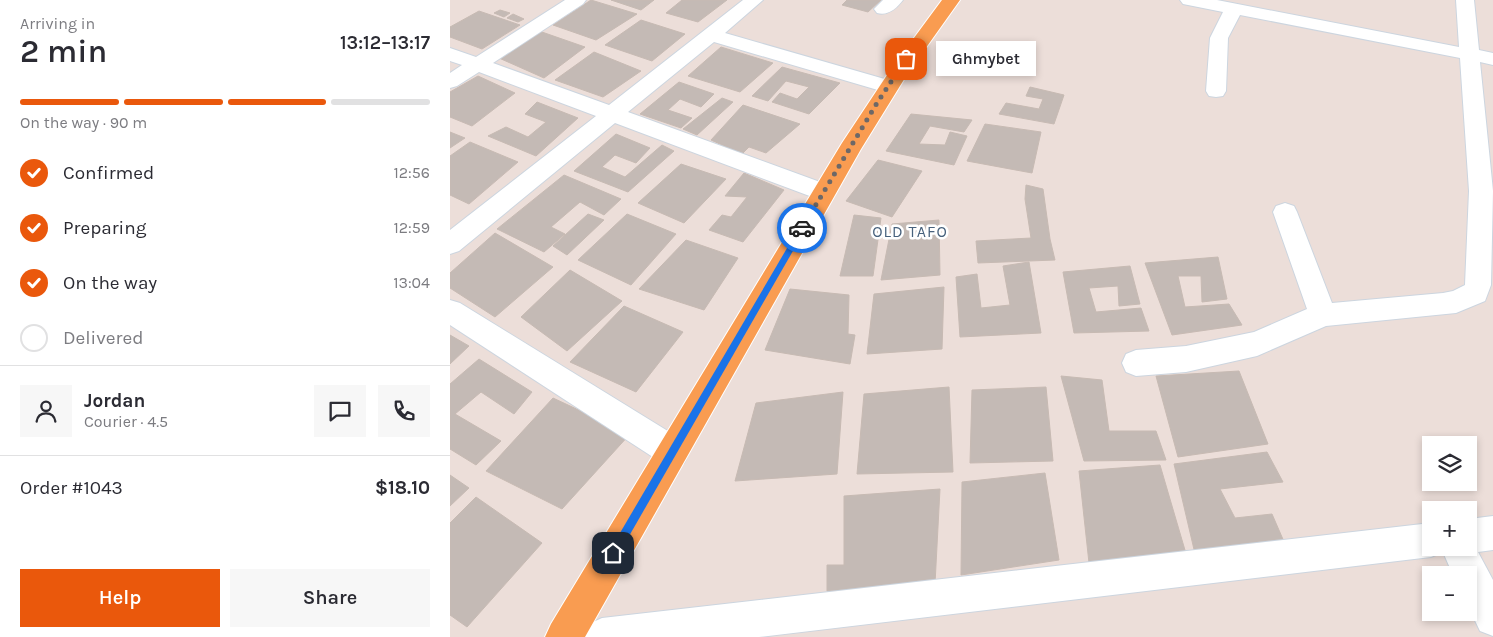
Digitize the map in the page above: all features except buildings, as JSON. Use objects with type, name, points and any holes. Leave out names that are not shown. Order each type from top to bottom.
[{"type":"main road","points":[[564,637],[823,192],[915,45],[951,0]]},
{"type":"street","points":[[450,82],[577,0]]},
{"type":"street","points":[[450,244],[754,0]]},
{"type":"street","points":[[1190,0],[1481,56]]},
{"type":"street","points":[[1136,363],[1186,359],[1257,344],[1323,315],[1443,304],[1456,302],[1476,293],[1487,192],[1481,56],[1465,0]]},
{"type":"street","points":[[1216,91],[1219,38],[1234,9]]},
{"type":"street","points":[[711,35],[888,87]]},
{"type":"street","points":[[450,54],[823,192]]},
{"type":"street","points":[[1285,212],[1323,315]]},
{"type":"street","points":[[450,311],[673,452]]},
{"type":"street","points":[[1477,535],[1493,533]]},
{"type":"street","points":[[602,637],[1422,541]]},
{"type":"street","points":[[1462,556],[1493,618]]},
{"type":"way so far","points":[[802,228],[877,103],[906,59]]},
{"type":"place","name":"Ghmybet","points":[[906,59]]},
{"type":"district","name":"OLD TAFO","points":[[910,231]]},
{"type":"route","points":[[613,553],[802,228]]}]
